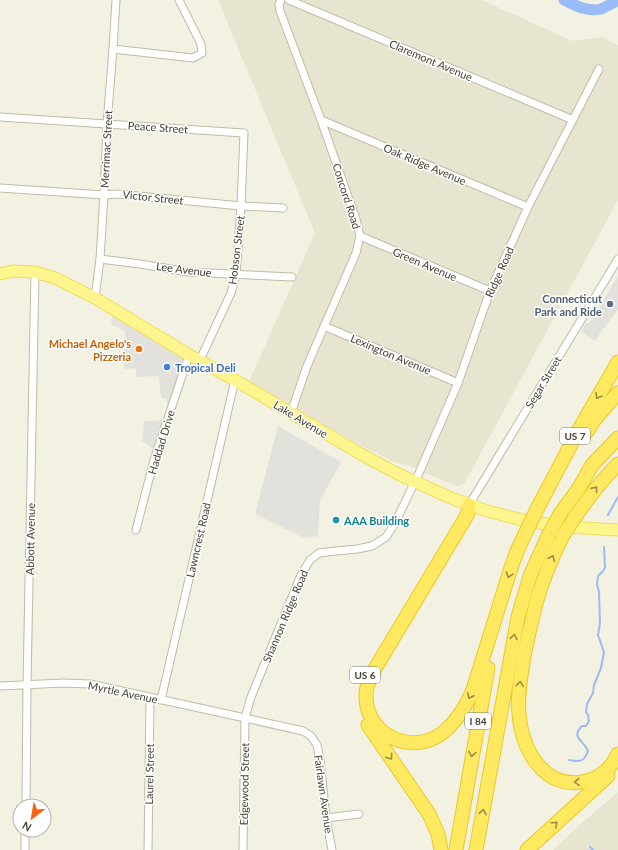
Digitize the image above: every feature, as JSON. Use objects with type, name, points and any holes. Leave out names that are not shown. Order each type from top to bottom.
[{"type":"highway","name":"US 7","points":[[536,511],[577,433],[618,362]]},
{"type":"highway","name":"I 84","points":[[456,850],[489,658],[504,592],[517,551],[536,511],[595,419],[618,393]]},
{"type":"highway","name":"US 7","points":[[579,488],[592,465],[618,438]]},
{"type":"highway","name":"I 84","points":[[476,850],[518,617],[530,576],[548,536],[560,514],[579,488],[618,449]]},
{"type":"highway","points":[[618,464],[592,492],[562,538],[552,558],[537,599],[528,640],[522,672],[519,712],[522,734],[531,755],[544,772],[552,777],[572,783],[592,779],[607,770],[618,754]]},
{"type":"highway","points":[[469,505],[466,517],[369,680],[366,704],[368,713],[378,728],[388,736],[409,743],[427,741],[438,736],[448,728],[465,706],[473,690],[504,592]]},
{"type":"highway","name":"US 6","points":[[441,850],[438,834],[429,814],[362,715],[360,695],[361,686],[368,669],[461,514],[469,505]]},
{"type":"highway","points":[[527,850],[618,766]]},
{"type":"main road","name":"Lake Avenue","points":[[0,274],[13,271],[35,272],[50,275],[95,298],[189,355],[235,380],[365,457],[415,482],[469,505],[506,516],[547,525],[586,529],[618,530]]},
{"type":"street","name":"Merrimac Street","points":[[95,298],[100,259],[107,124],[116,0]]},
{"type":"street","points":[[113,49],[194,58],[202,53],[201,44],[179,0]]},
{"type":"street","name":"Concord Road","points":[[281,0],[279,4],[280,11],[321,120],[356,219],[360,236],[356,252],[307,366],[291,413]]},
{"type":"street","name":"Claremont Avenue","points":[[289,0],[573,120]]},
{"type":"street","name":"Ridge Road","points":[[415,482],[458,383],[490,291],[528,207],[600,69]]},
{"type":"street","name":"Peace Street","points":[[0,117],[244,133]]},
{"type":"street","name":"Oak Ridge Avenue","points":[[321,120],[528,207]]},
{"type":"street","name":"Hobson Street","points":[[200,360],[231,293],[236,274],[242,206],[244,133]]},
{"type":"street","name":"Victor Street","points":[[0,188],[104,195],[118,194],[242,206],[283,208]]},
{"type":"street","name":"Green Avenue","points":[[360,236],[490,291]]},
{"type":"street","name":"Lee Avenue","points":[[100,259],[189,272],[292,277]]},
{"type":"street","name":"Segar Street","points":[[469,505],[618,259]]},
{"type":"street","name":"Abbott Avenue","points":[[26,798],[35,272]]},
{"type":"street","name":"Lexington Avenue","points":[[324,326],[458,383]]},
{"type":"street","name":"Haddad Drive","points":[[136,530],[154,460],[189,355]]},
{"type":"street","name":"Lawncrest Road","points":[[161,700],[235,380]]},
{"type":"street","name":"Shannon Ridge Road","points":[[245,718],[251,697],[301,575],[310,560],[319,553],[372,546],[386,537],[394,525],[415,482]]},
{"type":"street","name":"Myrtle Avenue","points":[[0,686],[63,683],[90,684],[245,718]]},
{"type":"street","name":"Laurel Street","points":[[148,850],[150,698]]},
{"type":"street","name":"Fairlawn Avenue","points":[[245,718],[303,731],[311,736],[318,745],[326,818],[332,850]]},
{"type":"street","name":"Edgewood Street","points":[[243,850],[245,718]]},
{"type":"street","points":[[326,818],[359,814]]},
{"type":"street","points":[[25,838],[25,850]]},
{"type":"shaded area","points":[[218,0],[482,0],[572,41],[602,37],[618,45],[618,200],[464,484],[457,486],[408,465],[403,465],[392,461],[354,442],[249,382],[315,233]]},
{"type":"shaded area","name":"Connecticut Park and Ride","points":[[618,276],[618,309],[596,339],[593,340],[581,332],[586,323],[589,323],[592,320]]},
{"type":"shaded area","points":[[113,309],[189,355],[170,413],[167,408],[167,399],[161,398],[159,376],[136,377],[136,368],[124,369],[125,331],[111,324]]},
{"type":"shaded area","points":[[167,420],[157,451],[142,441],[144,421]]},
{"type":"shaded area","points":[[278,426],[341,462],[320,500],[318,536],[304,538],[255,514]]},
{"type":"shaded area","points":[[618,792],[618,850],[553,850],[584,821]]},
{"type":"waterway","points":[[564,0],[591,10],[601,9],[618,1]]},
{"type":"waterway","points":[[608,515],[618,497]]},
{"type":"waterway","points":[[569,760],[581,760],[585,757],[588,751],[579,739],[577,733],[582,726],[586,726],[589,721],[586,712],[587,704],[593,693],[594,685],[601,668],[604,652],[598,635],[600,623],[599,592],[597,584],[598,576],[605,568],[604,547]]},
{"type":"waterway","points":[[590,847],[593,850]]},
{"type":"place","name":"Connecticut Park and Ride","points":[[610,304]]},
{"type":"place","name":"Michael Angelo's Pizzeria","points":[[139,349]]},
{"type":"place","name":"Tropical Deli","points":[[167,367]]},
{"type":"place","name":"AAA Building","points":[[336,520]]}]
